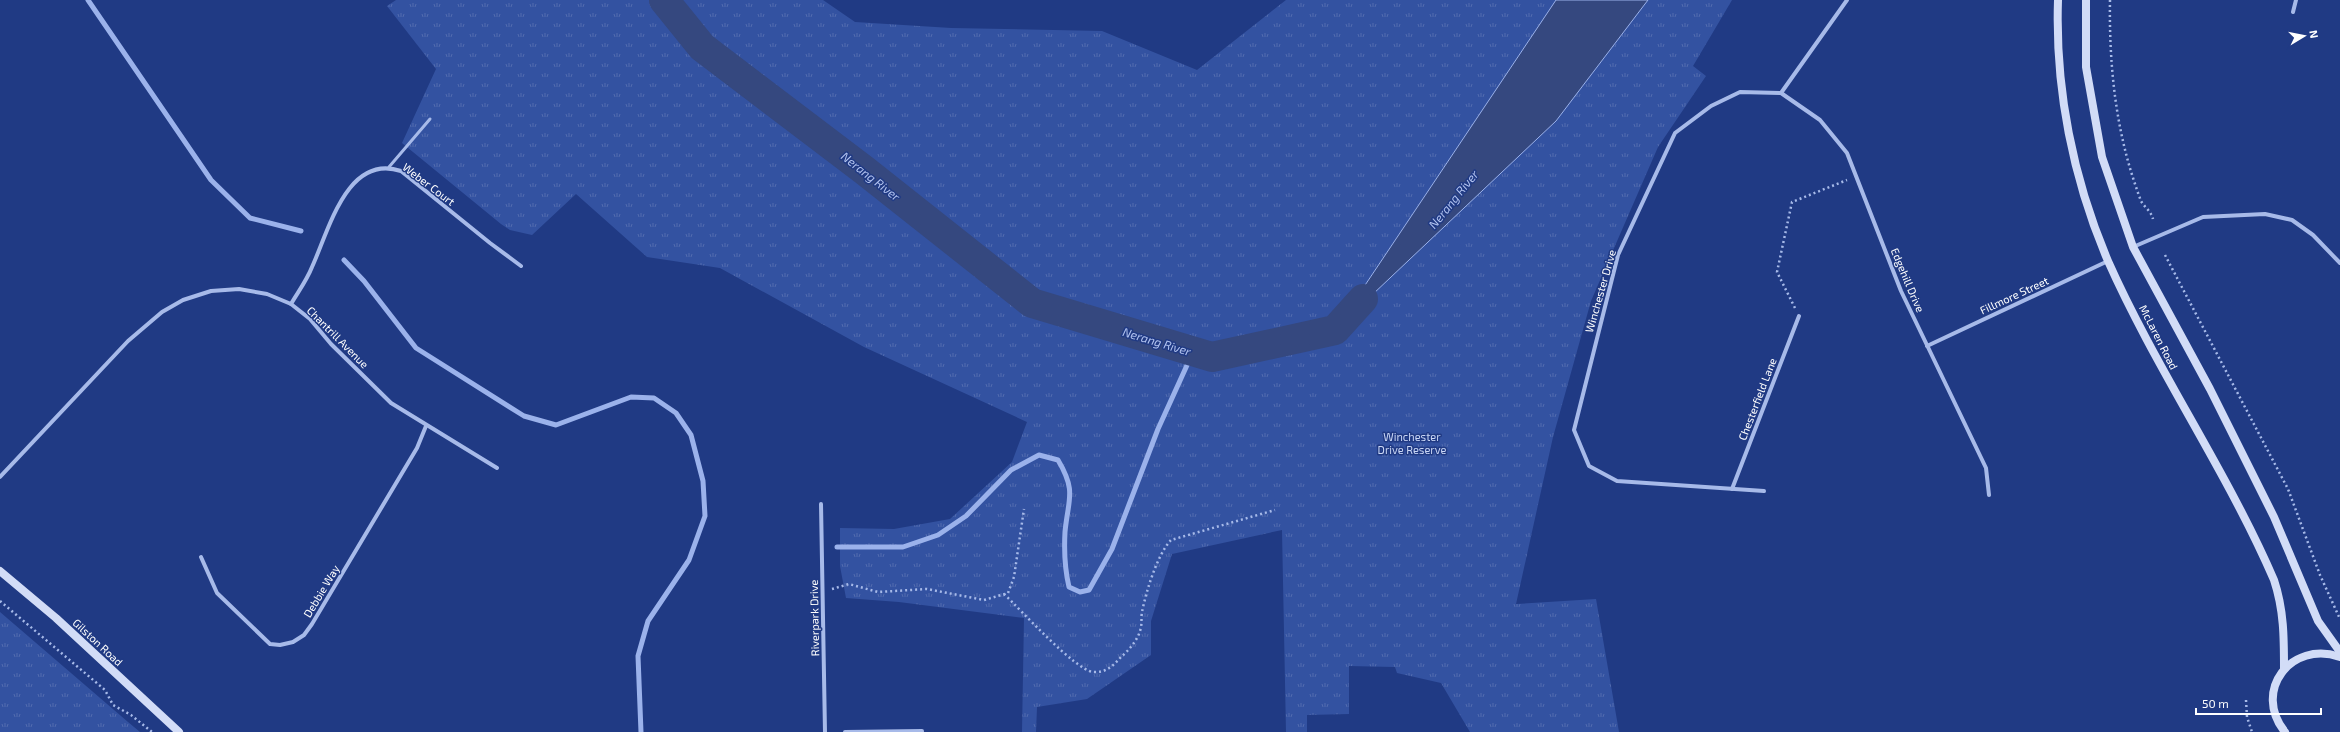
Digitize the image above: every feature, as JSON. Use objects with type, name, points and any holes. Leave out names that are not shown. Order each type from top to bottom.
[{"type":"main road","name":"McLaren Road","points":[[2058,0],[2057,33],[2060,87],[2070,140],[2086,200],[2108,261],[2149,343],[2266,561],[2280,599],[2284,623],[2284,669]]},
{"type":"main road","name":"McLaren Road","points":[[2086,0],[2086,67],[2102,157],[2133,247],[2210,389],[2274,517],[2318,621],[2340,652]]},
{"type":"main road","name":"Gilston Road","points":[[0,571],[56,618],[179,732]]},
{"type":"main road","points":[[2286,732],[2275,714],[2273,701],[2278,678],[2284,669],[2297,658],[2312,652],[2329,653],[2340,657]]},
{"type":"street","points":[[1781,93],[1847,0]]},
{"type":"street","points":[[2293,12],[2296,0]]},
{"type":"street","name":"Winchester Drive","points":[[1764,491],[1617,480],[1589,466],[1574,430],[1618,255],[1675,134],[1711,106],[1740,92],[1781,93]]},
{"type":"street","name":"Edgehill Drive","points":[[1781,93],[1820,120],[1847,153],[1901,291],[1986,468],[1989,495]]},
{"type":"street","name":"Weber Court","points":[[291,304],[312,269],[333,217],[350,188],[359,178],[373,170],[389,167],[401,171],[490,243],[521,266]]},
{"type":"street","points":[[2133,247],[2202,217],[2265,214],[2292,220],[2313,235],[2340,263]]},
{"type":"street","name":"Fillmore Street","points":[[1927,346],[2108,261]]},
{"type":"street","name":"Chantrill Avenue","points":[[0,477],[128,342],[162,312],[182,300],[211,291],[239,289],[267,294],[291,304],[310,319],[331,344],[391,403],[426,426],[497,468]]},
{"type":"street","name":"Chesterfield Lane","points":[[1732,489],[1799,316]]},
{"type":"street","name":"Debbie Way","points":[[200,557],[217,593],[270,644],[280,645],[293,642],[304,635],[312,624],[417,448],[426,426]]},
{"type":"street","name":"Riverpark Drive","points":[[821,504],[825,732]]},
{"type":"street","points":[[845,732],[922,731]]},
{"type":"lane","points":[[389,167],[430,119]]},
{"type":"path","points":[[2110,0],[2109,35],[2117,113],[2124,149],[2141,200],[2150,211],[2153,219]]},
{"type":"path","points":[[1799,316],[1778,272],[1792,202],[1856,177]]},
{"type":"path","points":[[2165,255],[2184,295],[2288,489],[2320,575],[2340,619]]},
{"type":"path","points":[[822,591],[849,584],[878,592],[927,589],[984,600],[1008,593],[1014,577],[1024,509]]},
{"type":"path","points":[[1004,594],[1074,662],[1092,672],[1104,671],[1110,668],[1137,638],[1141,628],[1142,613],[1154,571],[1164,547],[1171,540],[1275,510]]},
{"type":"path","points":[[0,600],[105,690],[114,705],[131,715],[152,732]]},
{"type":"path","points":[[2246,700],[2247,716],[2252,732]]},
{"type":"green space","name":"Winchester Drive Reserve","points":[[396,0],[823,0],[855,22],[951,28],[1102,31],[1197,70],[1286,0],[1556,0],[1336,328],[1556,121],[1648,0],[1732,0],[1693,66],[1706,76],[1658,147],[1591,301],[1553,437],[1516,604],[1596,599],[1619,732],[1470,732],[1441,683],[1397,673],[1395,667],[1349,666],[1349,714],[1307,715],[1307,732],[1286,732],[1282,530],[1172,554],[1151,621],[1151,655],[1087,699],[1037,707],[1036,732],[1022,732],[1024,618],[899,602],[846,598],[840,566],[840,528],[894,529],[950,519],[1012,462],[1027,422],[864,347],[720,268],[647,257],[576,194],[532,235],[510,230],[501,224],[402,143],[436,69],[387,6]]},
{"type":"green space","points":[[0,612],[128,722],[140,732],[0,732]]},
{"type":"water","points":[[1556,0],[1648,0],[1556,121],[1335,330]]},
{"type":"waterway","points":[[88,0],[211,180],[250,218],[301,231]]},
{"type":"waterway","name":"Nerang River","points":[[664,0],[702,47],[864,170],[1032,303],[1212,357],[1335,330],[1363,299]]},
{"type":"waterway","points":[[344,260],[364,281],[416,348],[524,416],[556,425],[631,397],[654,398],[676,413],[691,435],[703,481],[705,516],[689,560],[648,621],[638,656],[641,732]]},
{"type":"waterway","points":[[837,547],[903,547],[938,535],[966,516],[1011,470],[1039,455],[1058,460],[1068,480],[1070,496],[1065,532],[1065,546],[1069,587],[1080,592],[1089,590],[1112,549],[1158,429],[1193,352]]}]
